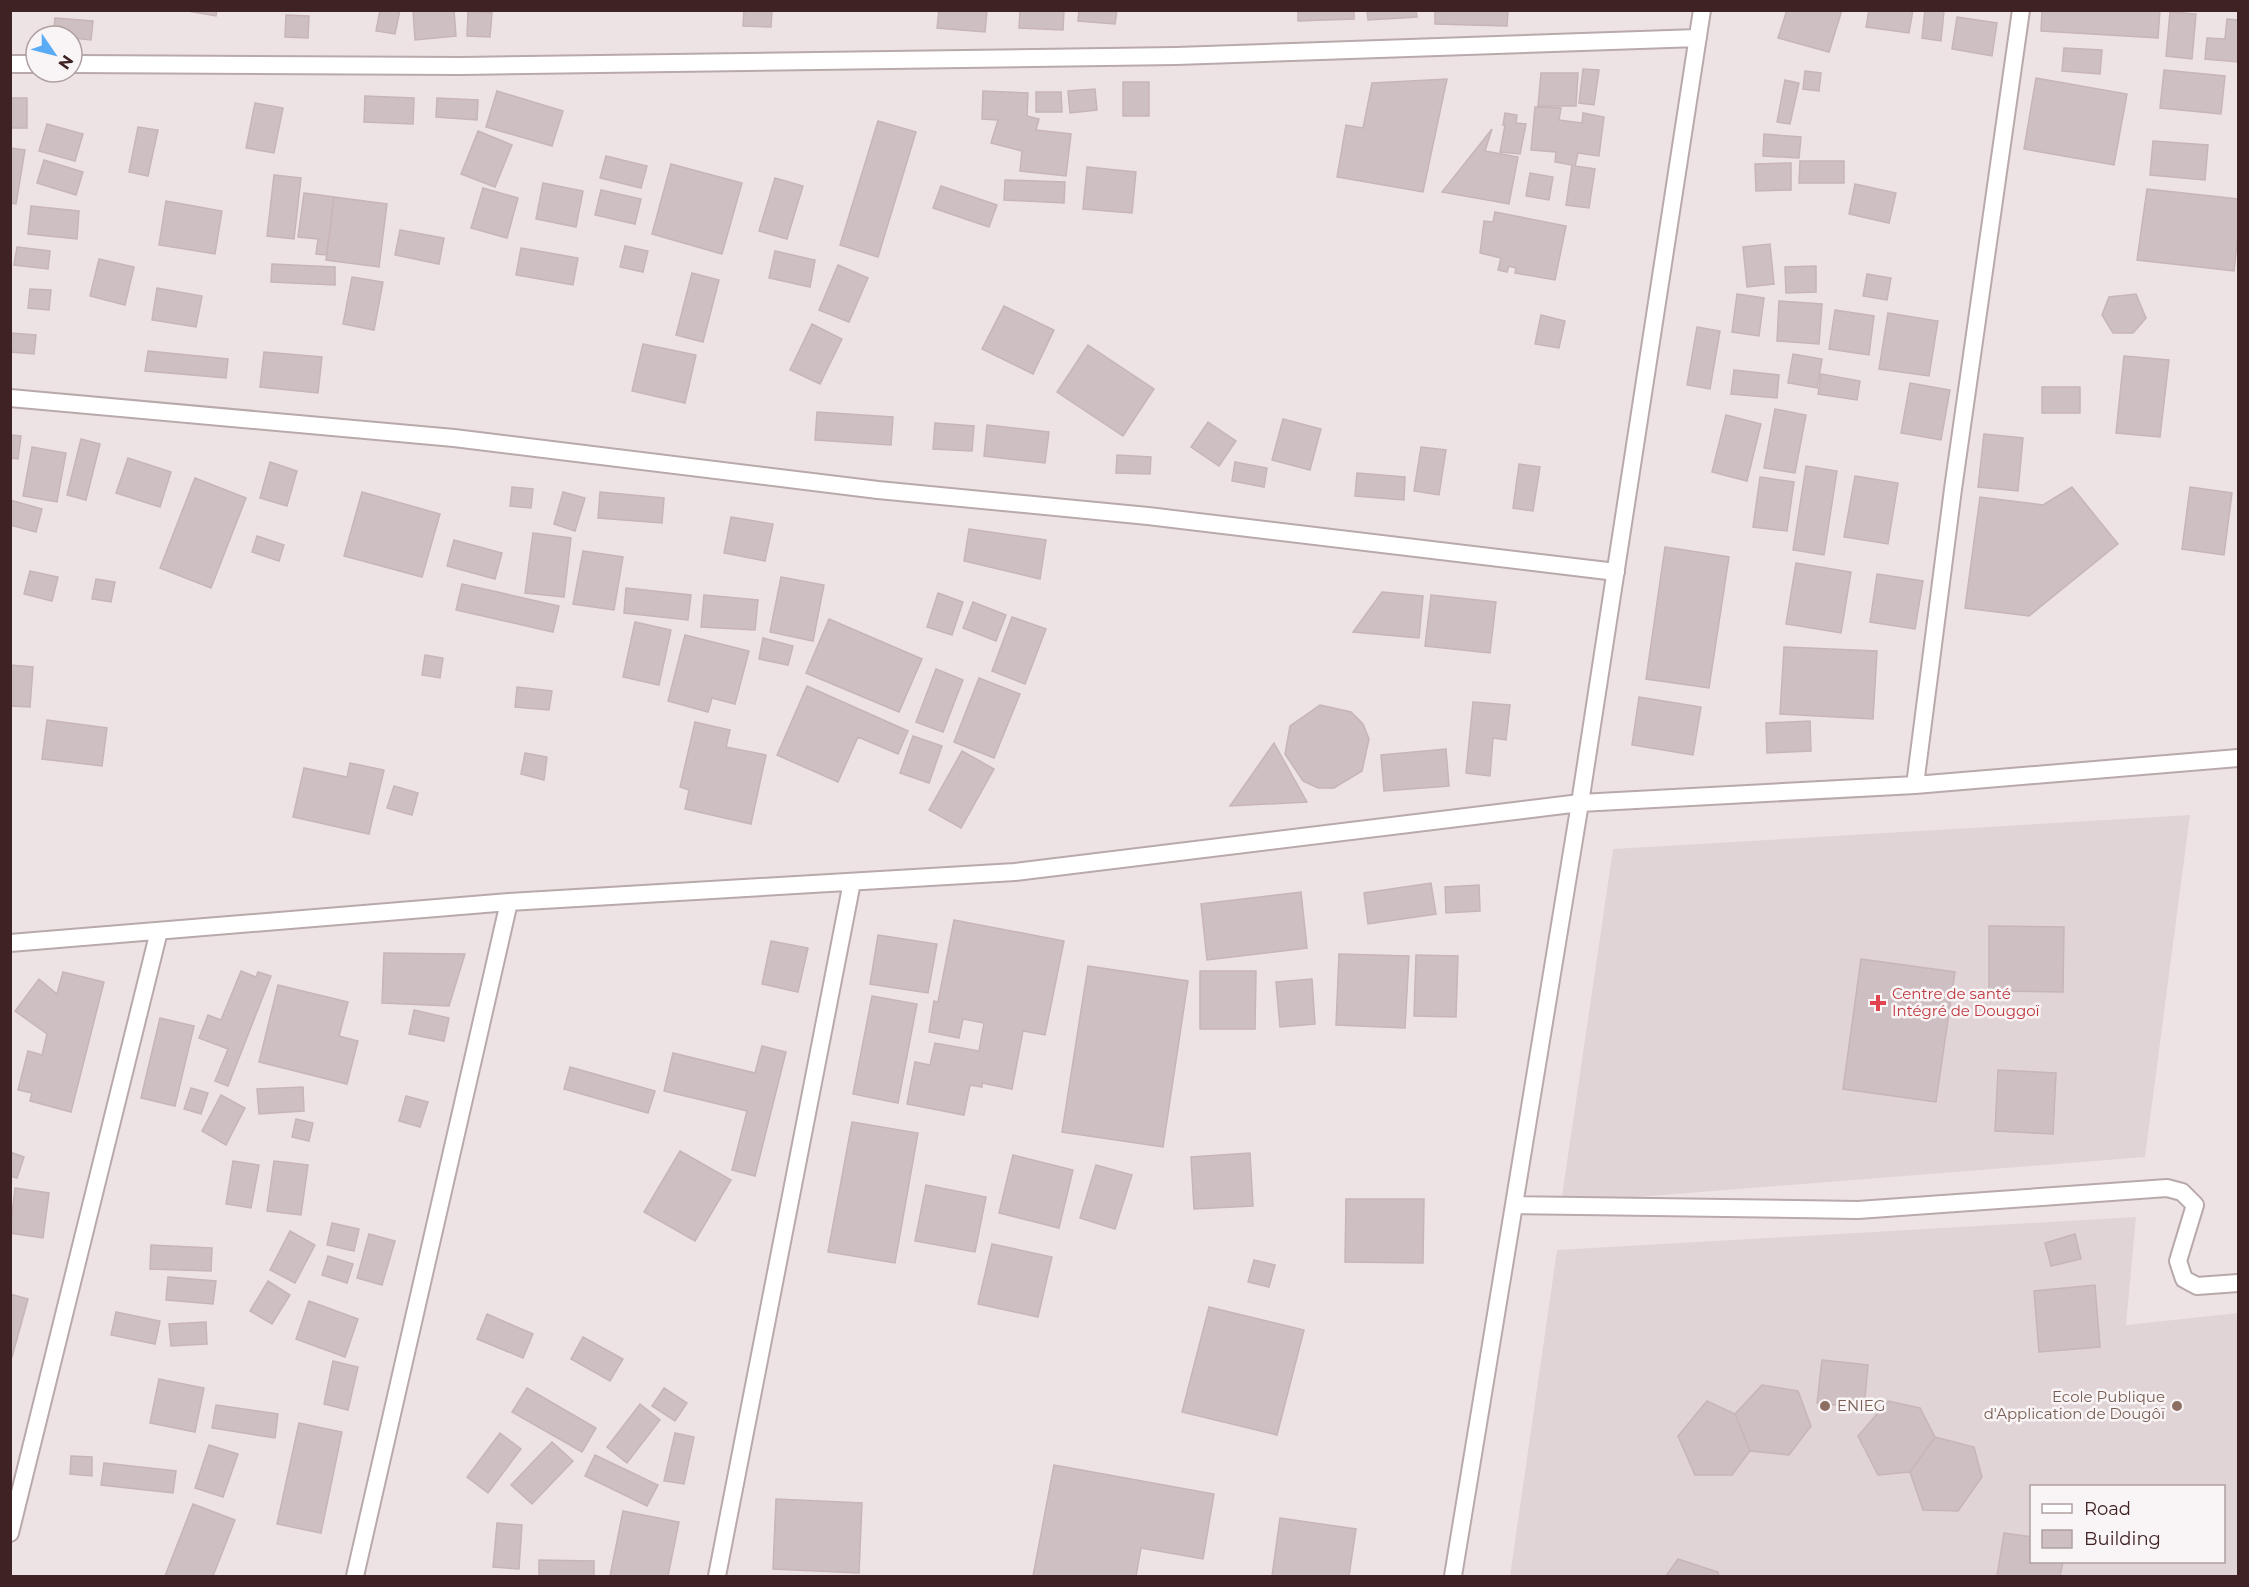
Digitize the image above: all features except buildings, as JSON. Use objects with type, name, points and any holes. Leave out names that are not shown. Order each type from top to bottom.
[{"type":"street","points":[[1453,1576],[1580,803],[1702,10]]},
{"type":"street","points":[[1915,785],[1952,501],[2021,10]]},
{"type":"street","points":[[84,64],[461,66],[1152,56],[1698,38]]},
{"type":"street","points":[[10,398],[454,438],[878,490],[1148,516],[1616,572]]},
{"type":"street","points":[[10,943],[509,902],[1015,872],[1580,803],[1915,785],[2238,757]]},
{"type":"street","points":[[717,1576],[852,882]]},
{"type":"street","points":[[355,1576],[509,902]]},
{"type":"street","points":[[10,1533],[159,932]]},
{"type":"street","points":[[1515,1205],[1858,1210],[2167,1188],[2181,1192],[2195,1205],[2178,1261],[2184,1279],[2197,1286],[2238,1283]]},
{"type":"shaded area","name":"Centre de santé Intégré de Douggoï","points":[[2190,815],[2145,1157],[1561,1203],[1613,849]]},
{"type":"shaded area","name":"ENIEG","points":[[2136,1217],[2126,1325],[2238,1313],[2238,1576],[1510,1576],[1557,1250]]},
{"type":"place","name":"Centre de santé Intégré de Douggoï","points":[[1878,1003]]},
{"type":"place","name":"ENIEG","points":[[1825,1406]]},
{"type":"place","name":"Ecole Publique d'Application de Dougôï","points":[[2177,1406]]}]
